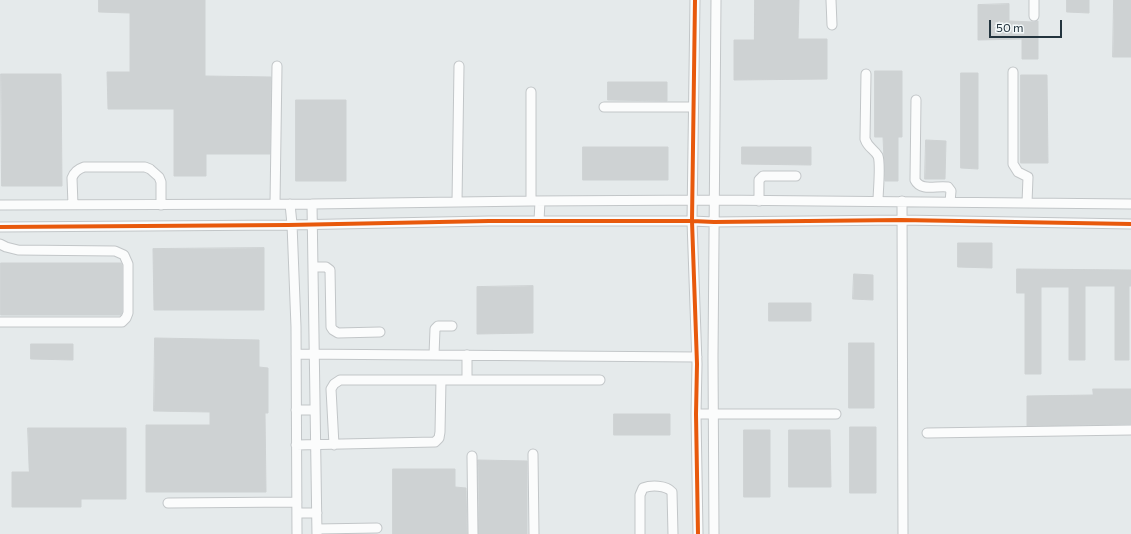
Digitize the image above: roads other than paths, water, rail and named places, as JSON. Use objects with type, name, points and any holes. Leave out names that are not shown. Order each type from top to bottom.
[{"type":"street","points":[[695,0],[692,221],[697,357],[696,414],[698,534]]},
{"type":"street","points":[[714,534],[716,0]]},
{"type":"street","points":[[831,0],[832,25]]},
{"type":"street","points":[[1034,0],[1034,16]]},
{"type":"street","points":[[276,204],[277,66]]},
{"type":"street","points":[[457,202],[459,66]]},
{"type":"street","points":[[1013,72],[1013,164],[1018,172],[1028,177],[1027,202]]},
{"type":"street","points":[[866,74],[865,134],[868,146],[875,153],[879,161],[878,201]]},
{"type":"street","points":[[531,92],[535,201],[539,221]]},
{"type":"street","points":[[916,100],[915,180],[923,187],[948,187],[951,191],[950,202]]},
{"type":"street","points":[[604,107],[693,107]]},
{"type":"street","points":[[73,205],[72,178],[78,170],[84,167],[145,167],[155,172],[159,177],[162,188],[161,205]]},
{"type":"street","points":[[759,200],[760,180],[762,176],[796,176]]},
{"type":"street","points":[[0,205],[715,200],[1131,204]]},
{"type":"street","points":[[902,201],[903,534]]},
{"type":"street","points":[[290,204],[296,354],[297,534]]},
{"type":"street","points":[[312,204],[317,531],[377,528]]},
{"type":"street","points":[[0,227],[539,221],[714,222],[901,220],[1131,224]]},
{"type":"street","points":[[0,244],[18,250],[115,251],[124,255],[128,264],[128,313],[122,322],[0,322]]},
{"type":"street","points":[[313,267],[326,267],[330,270],[331,324],[333,330],[338,333],[380,332]]},
{"type":"street","points":[[434,355],[434,329],[438,326],[452,326]]},
{"type":"street","points":[[296,354],[697,357]]},
{"type":"street","points":[[467,355],[467,380]]},
{"type":"street","points":[[334,445],[331,389],[337,381],[340,380],[600,380]]},
{"type":"street","points":[[296,445],[315,446],[435,442],[439,438],[440,432],[440,380]]},
{"type":"street","points":[[296,410],[315,410]]},
{"type":"street","points":[[696,414],[836,414]]},
{"type":"street","points":[[927,433],[1131,430]]},
{"type":"street","points":[[533,454],[534,534]]},
{"type":"street","points":[[472,456],[473,534]]},
{"type":"street","points":[[640,534],[641,491],[643,488],[650,487],[665,487],[672,492],[673,534]]},
{"type":"street","points":[[168,503],[297,502]]},
{"type":"street","points":[[297,513],[317,513]]}]
